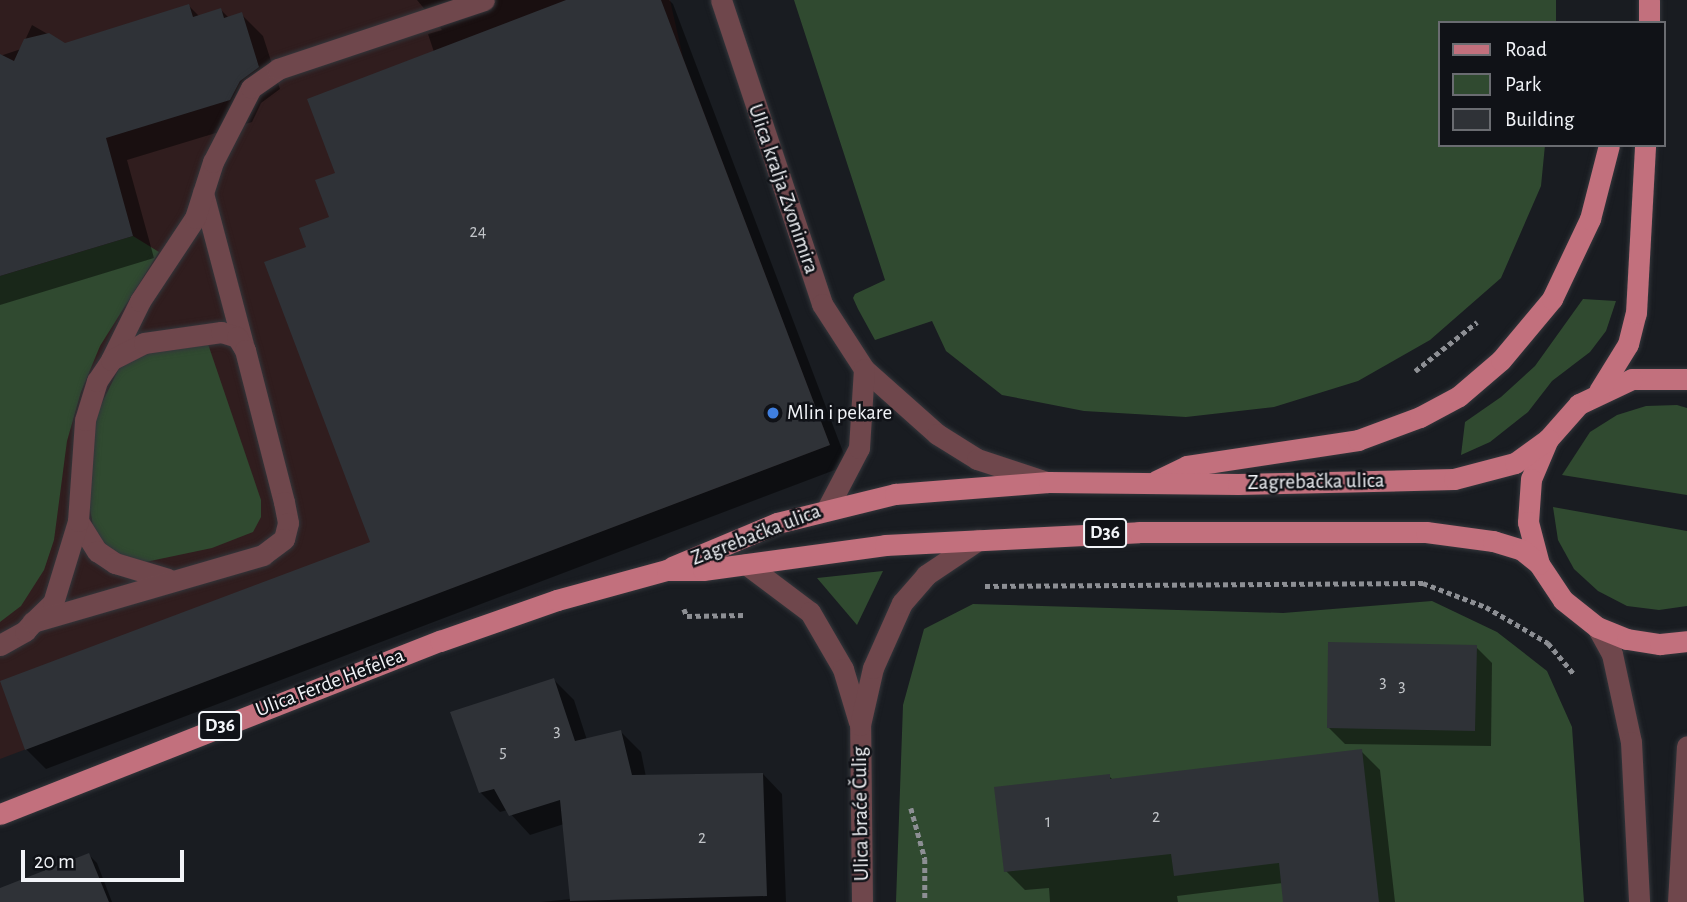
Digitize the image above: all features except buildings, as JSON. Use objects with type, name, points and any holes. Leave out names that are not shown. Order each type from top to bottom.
[{"type":"main road","points":[[1649,0],[1649,21]]},
{"type":"main road","points":[[1151,483],[1187,466],[1358,440],[1420,417],[1459,396],[1501,360],[1552,299],[1590,219],[1608,147]]},
{"type":"main road","points":[[1599,391],[1628,344],[1636,313],[1645,147]]},
{"type":"main road","name":"D36","points":[[1687,379],[1632,379],[1599,391],[1562,420],[1548,439],[1531,479],[1528,511],[1539,564],[1563,600],[1597,627],[1627,639],[1660,644],[1687,640]]},
{"type":"main road","name":"Zagrebačka ulica","points":[[667,570],[722,543],[828,507],[955,486],[1049,482],[1454,479],[1515,463],[1548,439]]},
{"type":"main road","name":"Zagrebačka ulica","points":[[667,570],[983,538],[1426,532],[1493,541],[1522,550],[1539,564]]},
{"type":"main road","name":"Ulica Ferde Hefelea","points":[[0,814],[440,640],[557,600],[667,570]]},
{"type":"street","points":[[0,645],[33,622],[53,603],[78,521],[85,420],[97,381],[111,360],[140,301],[195,218],[240,104],[262,78],[484,0]]},
{"type":"street","name":"Ulica kralja Zvonimira","points":[[721,0],[822,304],[864,369],[937,434],[977,459],[1049,482]]},
{"type":"street","points":[[33,622],[171,579],[263,555],[284,539],[288,523],[284,502],[203,193]]},
{"type":"street","points":[[111,360],[144,343],[221,332],[237,337],[244,350]]},
{"type":"street","points":[[828,507],[859,448],[864,369]]},
{"type":"street","points":[[78,521],[97,551],[115,563],[171,579]]},
{"type":"street","name":"Ulica braće Čulig","points":[[862,902],[860,725],[883,638],[902,603],[926,575],[957,550],[983,538]]},
{"type":"street","name":"Ulica braće Čulig","points":[[746,564],[780,586],[816,621],[843,669],[860,725]]},
{"type":"street","points":[[1597,627],[1612,654],[1631,742],[1639,902]]},
{"type":"street","points":[[1678,902],[1687,746]]},
{"type":"path","points":[[1412,373],[1483,315]]},
{"type":"path","points":[[667,570],[687,616],[746,615]]},
{"type":"path","points":[[976,586],[1423,583],[1486,607],[1548,643],[1579,680]]},
{"type":"path","points":[[911,808],[925,859],[925,902]]},
{"type":"shaded area","name":"Mlin i pekare","points":[[0,0],[670,0],[683,57],[830,445],[0,759]]},
{"type":"green space","points":[[794,0],[1556,0],[1556,21],[1438,21],[1438,147],[1545,147],[1541,186],[1501,278],[1430,340],[1358,381],[1274,407],[1186,417],[1084,411],[1002,395],[946,351],[932,321],[875,340],[853,298],[855,294],[885,280]]},
{"type":"green space","points":[[133,236],[159,252],[100,346],[81,392],[67,441],[54,540],[44,570],[21,606],[0,622],[0,276]]},
{"type":"green space","points":[[1583,299],[1616,301],[1606,331],[1590,352],[1552,381],[1528,412],[1490,442],[1461,455],[1465,422],[1501,397],[1535,366]]},
{"type":"green space","points":[[207,341],[261,500],[261,517],[253,532],[212,548],[136,564],[106,550],[95,537],[90,509],[92,423],[123,360],[164,344]]},
{"type":"green space","points":[[1677,405],[1687,408],[1687,495],[1562,475],[1590,432],[1617,415],[1646,406]]},
{"type":"green space","points":[[1553,507],[1687,531],[1687,606],[1659,610],[1627,606],[1598,591],[1574,569],[1558,540]]},
{"type":"green space","points":[[883,571],[857,625],[817,578]]},
{"type":"green space","points":[[1432,601],[1497,632],[1547,671],[1572,727],[1584,902],[896,902],[903,705],[924,629],[973,604],[1283,613]]},
{"type":"place","name":"Mlin i pekare","points":[[773,413]]}]
